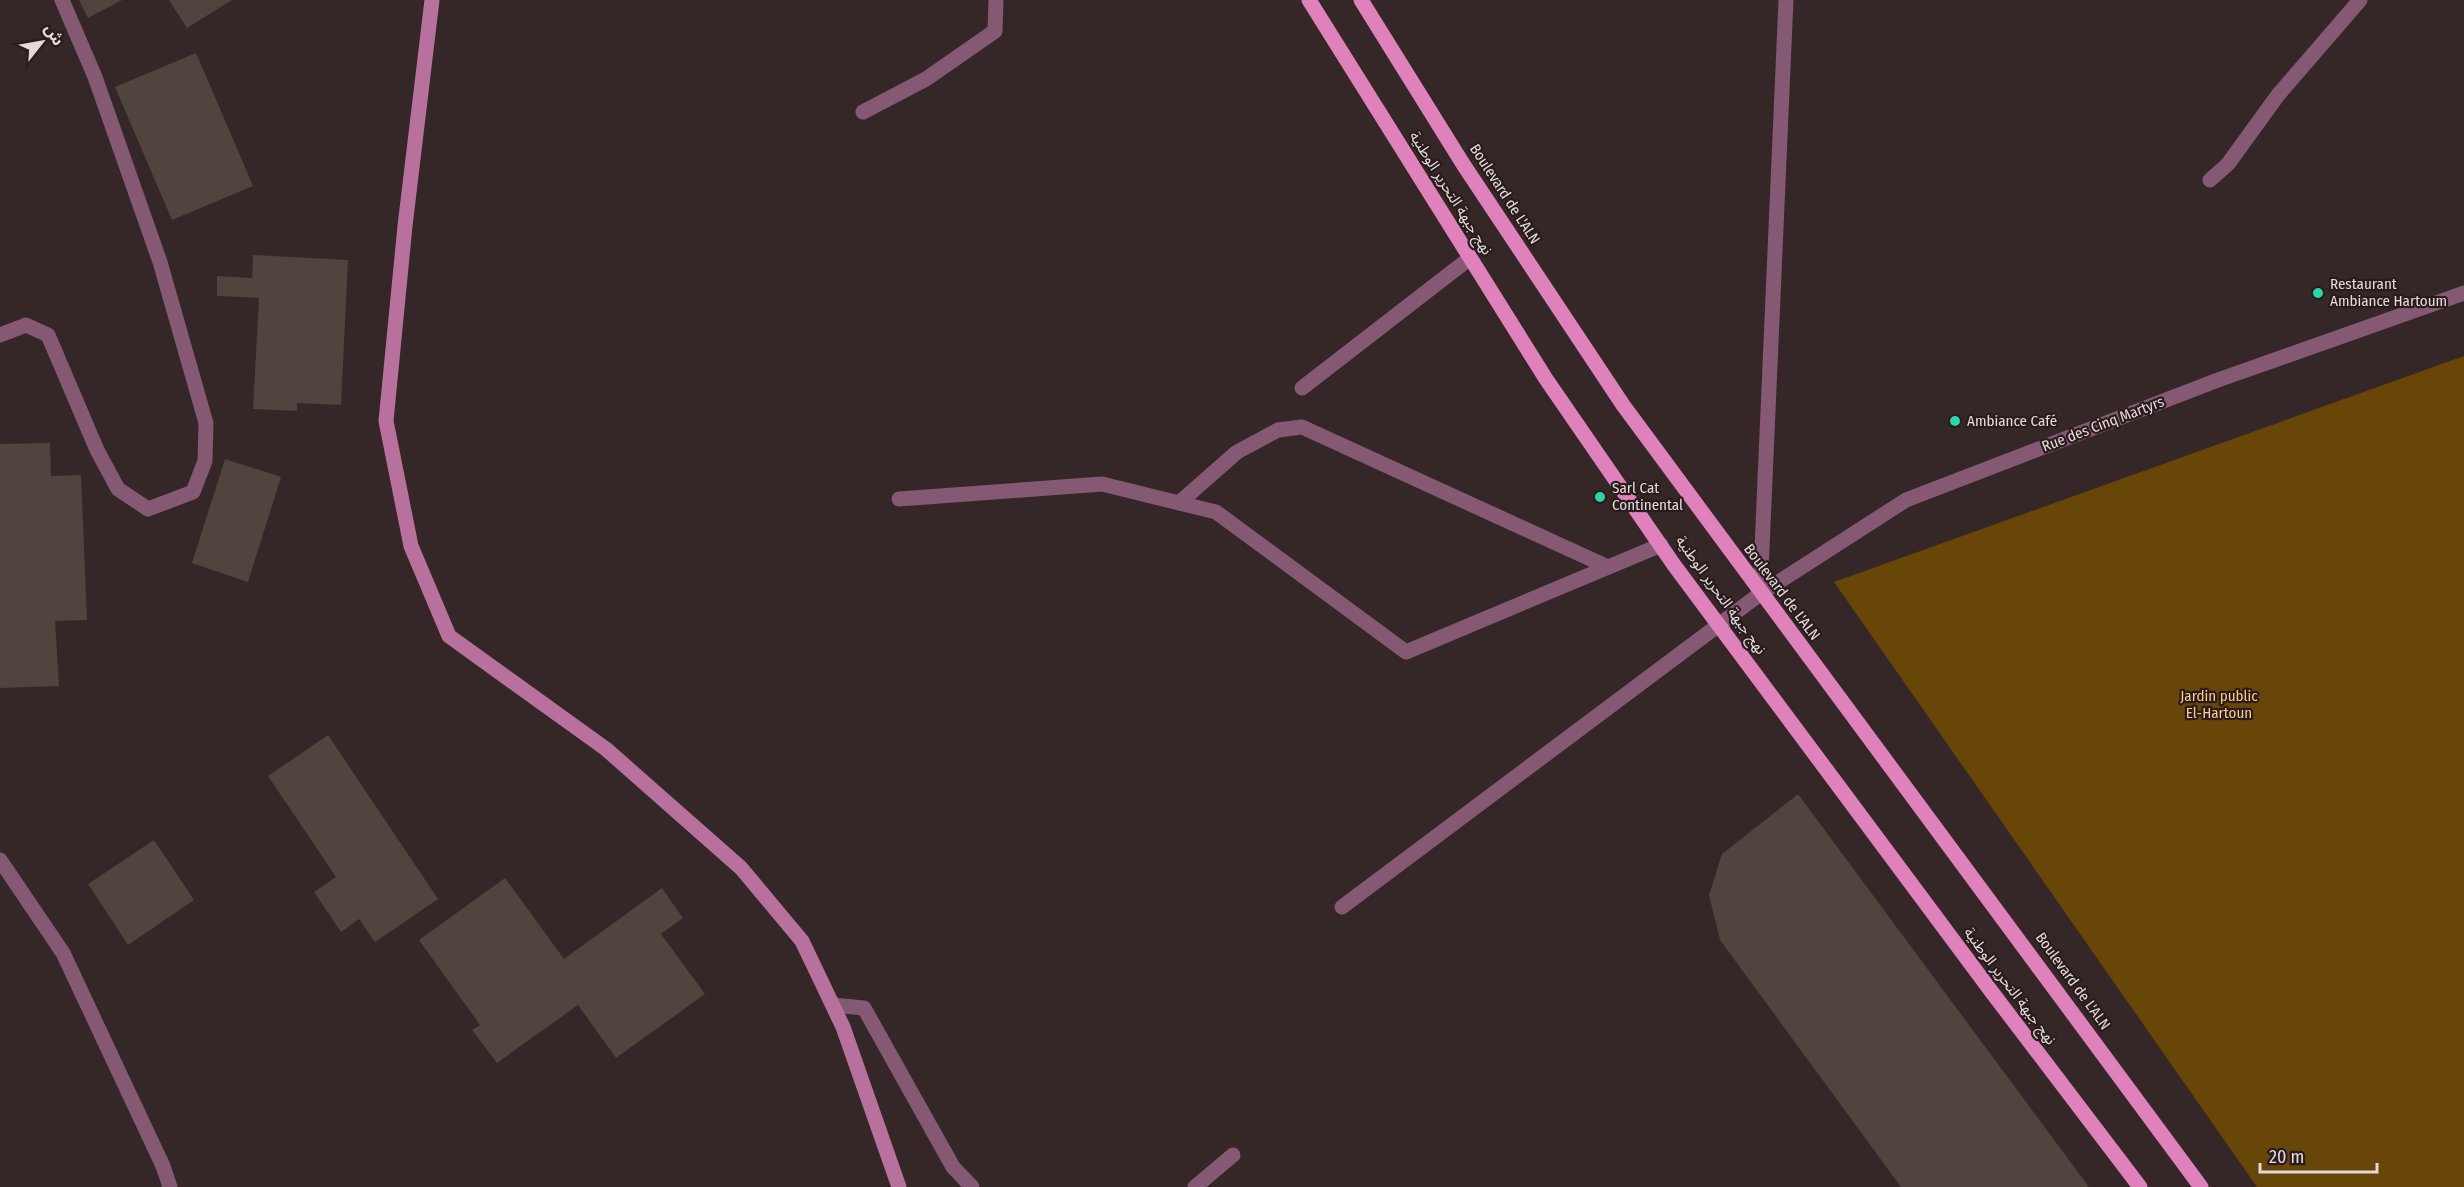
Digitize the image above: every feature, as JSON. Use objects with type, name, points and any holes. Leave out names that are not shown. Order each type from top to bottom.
[{"type":"main road","points":[[432,0],[405,226],[386,421],[411,546],[449,636],[606,749],[741,868],[802,941],[843,1027],[899,1187]]},
{"type":"main road","name":"نهج جبهة التحرير الوطنية","points":[[1309,0],[1546,379],[1661,545],[1991,991],[2140,1187]]},
{"type":"main road","name":"Boulevard de L'ALN","points":[[1361,0],[1463,164],[1623,405],[1760,594],[2042,970],[2201,1187]]},
{"type":"street","points":[[0,335],[26,325],[48,335],[97,450],[118,489],[148,509],[193,492],[205,461],[206,423],[160,262],[95,77],[62,0]]},
{"type":"street","points":[[863,112],[926,79],[995,31],[996,0]]},
{"type":"street","points":[[1760,594],[1786,0]]},
{"type":"street","points":[[2210,180],[2228,164],[2278,95],[2360,0]]},
{"type":"street","points":[[1302,388],[1470,258]]},
{"type":"street","name":"Rue des Cinq Martyrs","points":[[1342,907],[1760,594],[1906,500],[2218,380],[2464,293]]},
{"type":"street","points":[[1179,503],[1237,452],[1278,430],[1302,428],[1608,567]]},
{"type":"street","points":[[899,499],[1102,484],[1216,512],[1406,652],[1661,545]]},
{"type":"street","points":[[0,860],[63,953],[164,1166],[170,1187]]},
{"type":"street","points":[[832,1005],[864,1008],[953,1167],[972,1187]]},
{"type":"street","points":[[1195,1187],[1233,1155]]},
{"type":"green space","name":"Jardin public El-Hartoun","points":[[2464,356],[2464,1187],[2257,1187],[1834,582]]},
{"type":"building","points":[[79,0],[122,0],[88,18]]},
{"type":"building","points":[[169,0],[232,0],[187,28]]},
{"type":"building","points":[[196,53],[253,186],[172,220],[115,87]]},
{"type":"building","points":[[253,255],[348,260],[341,405],[297,403],[297,411],[253,409],[259,298],[217,296],[217,276],[252,278]]},
{"type":"building","points":[[50,443],[51,476],[81,475],[87,620],[55,621],[59,686],[0,688],[0,444]]},
{"type":"building","points":[[225,459],[281,477],[248,582],[192,563]]},
{"type":"building","points":[[328,735],[438,899],[375,942],[359,919],[341,932],[314,892],[336,877],[268,776]]},
{"type":"building","points":[[1798,794],[2089,1187],[1901,1187],[1720,940],[1709,895],[1722,854]]},
{"type":"building","points":[[154,840],[194,900],[128,945],[88,884]]},
{"type":"building","points":[[505,878],[564,959],[662,888],[683,918],[661,934],[705,994],[616,1058],[578,1005],[497,1063],[472,1030],[480,1025],[419,940]]},
{"type":"place","name":"Restaurant Ambiance Hartoum","points":[[2318,293]]},
{"type":"place","name":"Ambiance Café","points":[[1955,421]]},
{"type":"place","name":"Sarl Cat Continental","points":[[1600,497]]}]
